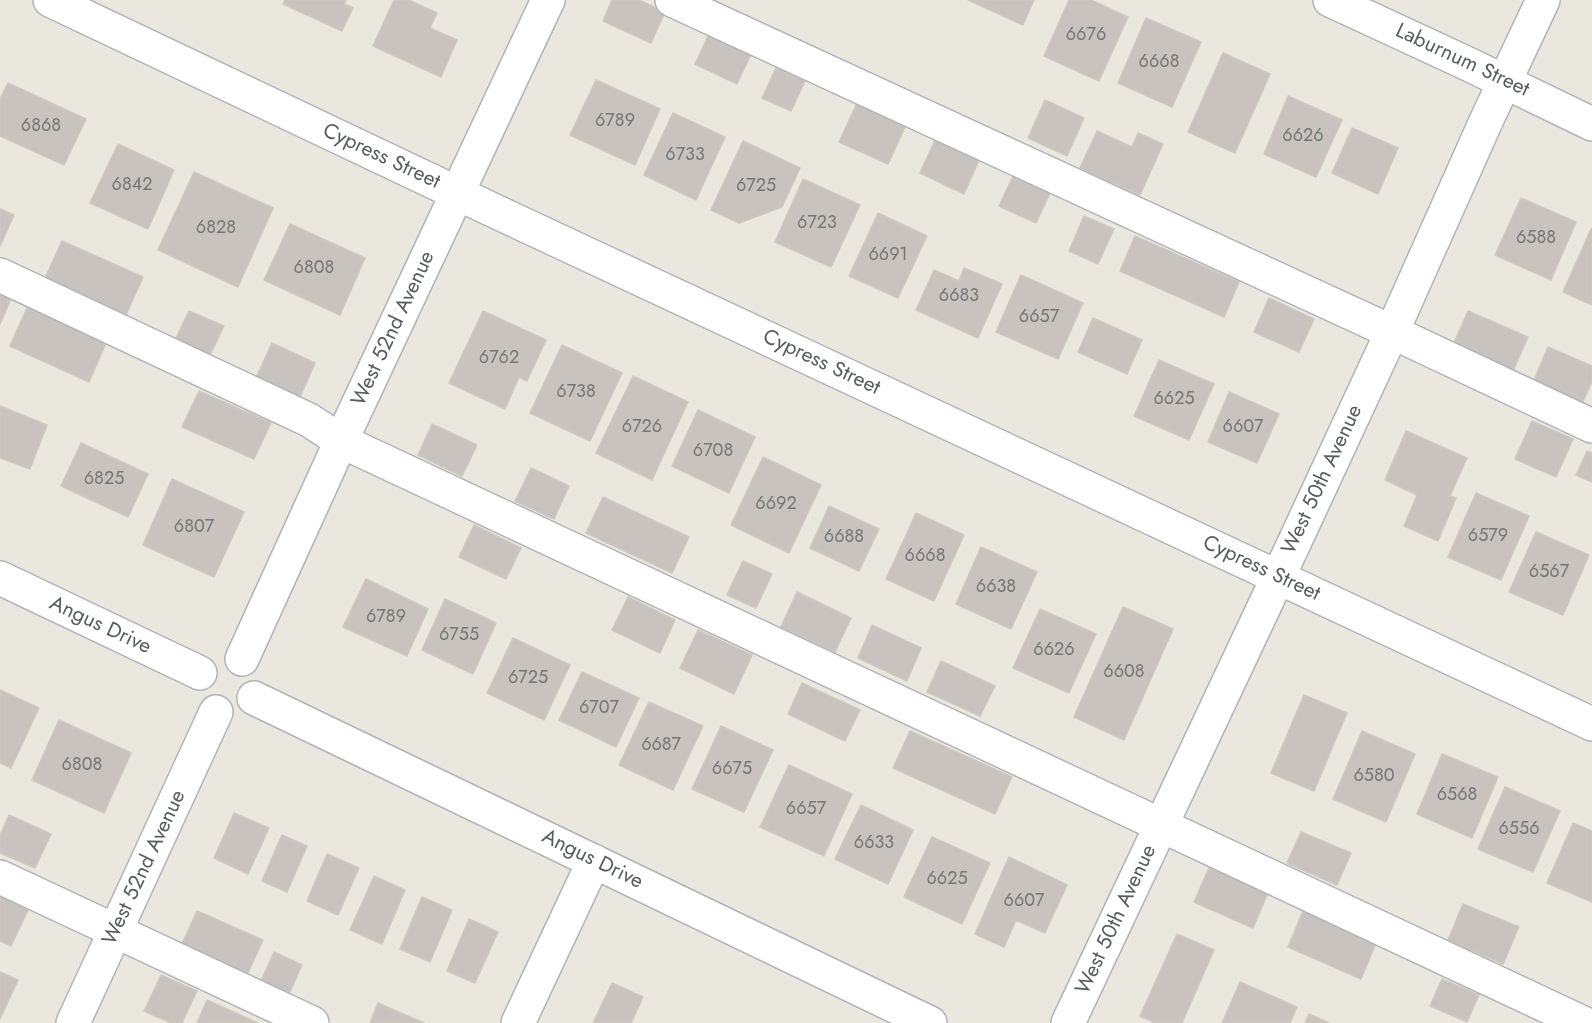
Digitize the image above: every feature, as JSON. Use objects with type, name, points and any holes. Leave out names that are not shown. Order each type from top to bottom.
[{"type":"street","name":"Cypress Street","points":[[50,0],[1592,724]]},
{"type":"street","name":"West 52nd Avenue","points":[[242,658],[548,0]]},
{"type":"street","points":[[672,0],[1592,426]]},
{"type":"street","name":"Laburnum Street","points":[[1330,0],[1592,124]]},
{"type":"street","name":"West 50th Avenue","points":[[1068,1023],[1392,332],[1543,0]]},
{"type":"street","points":[[0,275],[309,420],[341,441],[1583,1023]]},
{"type":"street","name":"Angus Drive","points":[[0,578],[200,673]]},
{"type":"street","points":[[230,655],[242,658],[250,666],[255,676],[254,698],[238,712],[228,714],[216,712],[207,706],[200,696],[198,684],[200,673],[207,663],[218,656],[230,655]]},
{"type":"street","name":"Angus Drive","points":[[254,698],[930,1023]]},
{"type":"street","name":"West 52nd Avenue","points":[[73,1023],[216,712]]},
{"type":"street","points":[[518,1023],[594,861]]},
{"type":"street","points":[[0,877],[312,1023]]},
{"type":"building","points":[[285,0],[346,0],[344,4],[353,8],[342,31],[283,4]]},
{"type":"building","points":[[394,0],[409,0],[437,13],[430,28],[457,40],[441,77],[373,46]]},
{"type":"building","points":[[612,0],[639,0],[665,12],[651,43],[603,21]]},
{"type":"building","points":[[968,0],[1034,0],[1023,25]]},
{"type":"building","points":[[1069,0],[1091,0],[1128,17],[1099,81],[1044,56]]},
{"type":"building","points":[[1146,18],[1201,42],[1172,107],[1118,83]]},
{"type":"building","points":[[710,32],[752,52],[737,84],[695,64]]},
{"type":"building","points":[[1223,53],[1270,74],[1235,153],[1188,132]]},
{"type":"building","points":[[776,68],[805,81],[791,111],[762,98]]},
{"type":"building","points":[[596,80],[660,109],[635,165],[570,135]]},
{"type":"building","points":[[8,83],[86,119],[64,165],[0,136],[0,99]]},
{"type":"building","points":[[1288,96],[1342,120],[1316,177],[1264,154]]},
{"type":"building","points":[[1045,100],[1084,118],[1067,156],[1028,138]]},
{"type":"building","points":[[857,103],[906,125],[888,164],[839,142]]},
{"type":"building","points":[[673,113],[725,137],[696,200],[644,175]]},
{"type":"building","points":[[1352,128],[1398,148],[1378,194],[1332,173]]},
{"type":"building","points":[[1097,131],[1132,147],[1138,133],[1163,144],[1140,195],[1080,168]]},
{"type":"building","points":[[935,140],[979,160],[964,194],[920,173]]},
{"type":"building","points":[[743,141],[800,168],[782,207],[739,223],[711,210]]},
{"type":"building","points":[[118,144],[174,170],[148,229],[90,203]]},
{"type":"building","points":[[194,172],[273,208],[238,287],[158,250]]},
{"type":"building","points":[[1014,174],[1051,191],[1036,223],[999,206]]},
{"type":"building","points":[[803,179],[860,205],[831,267],[775,242]]},
{"type":"building","points":[[1521,198],[1576,222],[1551,280],[1495,255]]},
{"type":"building","points":[[0,209],[14,215],[0,246]]},
{"type":"building","points":[[878,213],[927,236],[898,298],[849,276]]},
{"type":"building","points":[[1084,216],[1114,229],[1098,264],[1069,251]]},
{"type":"building","points":[[290,224],[365,258],[340,315],[264,280]]},
{"type":"building","points":[[1592,229],[1592,305],[1563,292]]},
{"type":"building","points":[[1135,236],[1239,282],[1224,317],[1120,271]]},
{"type":"building","points":[[62,241],[143,277],[126,315],[45,278]]},
{"type":"building","points":[[964,268],[1002,284],[978,338],[916,310],[934,270],[959,281]]},
{"type":"building","points":[[1021,275],[1083,303],[1058,359],[996,332]]},
{"type":"building","points":[[0,295],[11,299],[0,324]]},
{"type":"building","points":[[1269,298],[1314,319],[1299,352],[1254,332]]},
{"type":"building","points":[[27,308],[106,343],[89,382],[10,346]]},
{"type":"building","points":[[189,311],[224,326],[210,355],[175,340]]},
{"type":"building","points":[[483,311],[546,340],[527,381],[519,377],[505,409],[449,383]]},
{"type":"building","points":[[1468,311],[1528,337],[1513,371],[1453,345]]},
{"type":"building","points":[[1093,318],[1142,340],[1127,374],[1078,352]]},
{"type":"building","points":[[272,343],[315,363],[300,397],[256,378]]},
{"type":"building","points":[[562,345],[622,373],[590,441],[530,413]]},
{"type":"building","points":[[1548,347],[1592,366],[1592,381],[1583,402],[1534,380]]},
{"type":"building","points":[[1159,360],[1214,384],[1189,440],[1134,416]]},
{"type":"building","points":[[633,376],[688,402],[652,480],[596,453]]},
{"type":"building","points":[[199,391],[271,423],[254,459],[182,427]]},
{"type":"building","points":[[1229,392],[1279,414],[1257,463],[1208,442]]},
{"type":"building","points":[[0,406],[47,425],[30,469],[0,458]]},
{"type":"building","points":[[698,410],[755,437],[729,493],[672,466]]},
{"type":"building","points":[[1532,421],[1573,439],[1556,477],[1515,459]]},
{"type":"building","points":[[432,424],[477,445],[462,476],[418,455]]},
{"type":"building","points":[[1406,431],[1467,458],[1450,496],[1456,498],[1438,541],[1404,526],[1417,495],[1385,480]]},
{"type":"building","points":[[81,443],[148,474],[128,517],[61,486]]},
{"type":"building","points":[[1587,451],[1592,453],[1592,482],[1576,475]]},
{"type":"building","points":[[763,457],[821,485],[789,553],[731,525]]},
{"type":"building","points":[[531,468],[569,486],[554,519],[515,501]]},
{"type":"building","points":[[172,479],[244,512],[214,577],[143,545]]},
{"type":"building","points":[[1476,493],[1529,516],[1501,580],[1448,557]]},
{"type":"building","points":[[603,497],[689,537],[672,573],[586,533]]},
{"type":"building","points":[[829,506],[879,529],[859,571],[810,548]]},
{"type":"building","points":[[916,513],[964,535],[934,601],[886,579]]},
{"type":"building","points":[[474,525],[521,548],[506,579],[459,557]]},
{"type":"building","points":[[1536,532],[1589,555],[1563,615],[1509,592]]},
{"type":"building","points":[[981,547],[1037,572],[1011,629],[956,604]]},
{"type":"building","points":[[743,561],[772,574],[756,608],[727,595]]},
{"type":"building","points":[[366,579],[428,609],[407,656],[343,627]]},
{"type":"building","points":[[797,592],[851,618],[835,652],[781,627]]},
{"type":"building","points":[[628,597],[675,620],[660,653],[612,630]]},
{"type":"building","points":[[445,599],[496,623],[473,674],[422,650]]},
{"type":"building","points":[[1123,607],[1173,629],[1124,740],[1074,717]]},
{"type":"building","points":[[1040,609],[1096,634],[1069,693],[1013,668]]},
{"type":"building","points":[[872,625],[921,648],[907,681],[858,658]]},
{"type":"building","points":[[698,630],[752,655],[734,694],[680,668]]},
{"type":"building","points":[[513,638],[570,665],[544,720],[487,693]]},
{"type":"building","points":[[941,661],[995,686],[980,716],[927,692]]},
{"type":"building","points":[[582,672],[639,698],[616,747],[559,720]]},
{"type":"building","points":[[802,683],[860,710],[845,741],[788,714]]},
{"type":"building","points":[[0,690],[39,708],[11,768],[0,763]]},
{"type":"building","points":[[1304,695],[1347,713],[1314,791],[1271,773]]},
{"type":"building","points":[[649,702],[703,726],[673,790],[619,765]]},
{"type":"building","points":[[59,720],[131,753],[104,813],[32,780]]},
{"type":"building","points":[[721,726],[773,750],[744,812],[692,789]]},
{"type":"building","points":[[910,731],[1012,777],[995,814],[893,768]]},
{"type":"building","points":[[1362,731],[1415,754],[1386,822],[1333,799]]},
{"type":"building","points":[[1442,754],[1498,777],[1472,838],[1417,814]]},
{"type":"building","points":[[789,765],[852,794],[824,856],[760,827]]},
{"type":"building","points":[[1505,787],[1560,811],[1533,872],[1478,849]]},
{"type":"building","points":[[861,805],[913,830],[888,884],[835,859]]},
{"type":"building","points":[[234,813],[269,828],[248,874],[214,858]]},
{"type":"building","points":[[9,815],[51,834],[35,868],[0,853],[0,835]]},
{"type":"building","points":[[1573,823],[1592,831],[1592,902],[1547,883]]},
{"type":"building","points":[[1301,832],[1351,853],[1337,885],[1287,863]]},
{"type":"building","points":[[282,835],[307,846],[287,892],[262,881]]},
{"type":"building","points":[[932,837],[990,863],[962,924],[904,897]]},
{"type":"building","points":[[327,854],[359,868],[338,915],[307,901]]},
{"type":"building","points":[[1009,857],[1067,885],[1045,933],[1016,920],[1004,947],[975,934]]},
{"type":"building","points":[[1209,868],[1268,893],[1253,928],[1194,902]]},
{"type":"building","points":[[374,876],[405,890],[382,944],[350,930]]},
{"type":"building","points":[[0,893],[30,906],[11,946],[0,941]]},
{"type":"building","points":[[422,897],[452,910],[430,962],[400,949]]},
{"type":"building","points":[[1463,904],[1519,927],[1503,964],[1448,940]]},
{"type":"building","points":[[197,911],[263,940],[247,975],[181,946]]},
{"type":"building","points":[[1303,911],[1376,943],[1361,979],[1288,947]]},
{"type":"building","points":[[469,919],[498,932],[475,983],[447,971]]},
{"type":"building","points":[[1177,934],[1214,950],[1182,1023],[1155,1023],[1140,1016]]},
{"type":"building","points":[[274,952],[302,965],[288,996],[260,983]]},
{"type":"building","points":[[0,972],[18,980],[0,1019]]},
{"type":"building","points":[[161,975],[197,991],[182,1023],[171,1023],[144,1011]]},
{"type":"building","points":[[1442,979],[1479,995],[1467,1022],[1430,1006]]},
{"type":"building","points":[[1240,982],[1297,1007],[1290,1023],[1222,1023]]},
{"type":"building","points":[[612,983],[643,997],[631,1023],[593,1023]]},
{"type":"building","points":[[207,1000],[258,1023],[197,1023]]},
{"type":"building","points":[[378,1003],[424,1023],[370,1023]]},
{"type":"building","points":[[1309,1014],[1329,1023],[1305,1023]]}]
